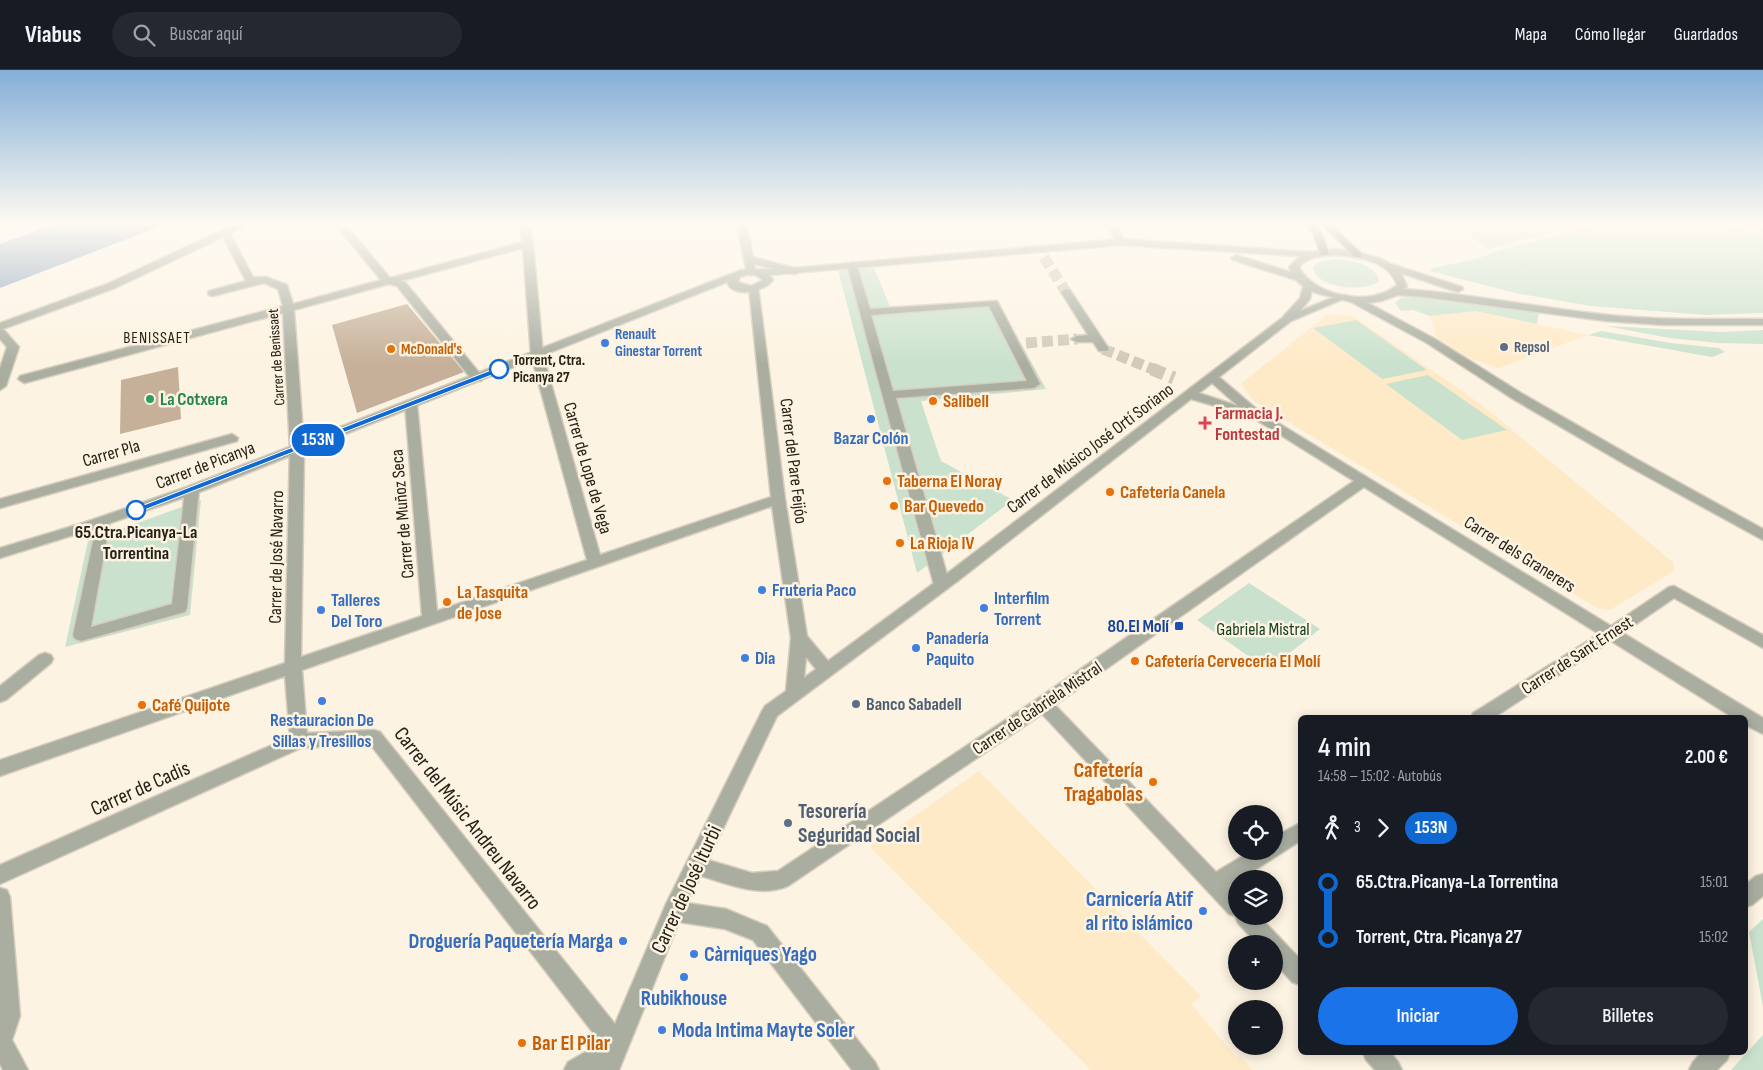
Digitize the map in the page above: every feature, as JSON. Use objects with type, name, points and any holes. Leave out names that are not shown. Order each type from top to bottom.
[{"type":"street","points":[[0,326],[111,286],[146,271]]},
{"type":"street","name":"Carrer de Benissaet","points":[[245,271],[250,280],[266,280],[283,287],[288,307],[297,448]]},
{"type":"street","points":[[378,271],[387,281],[401,284],[477,378]]},
{"type":"street","points":[[24,379],[426,271]]},
{"type":"street","name":"Carrer de Lope de Vega","points":[[530,271],[537,354],[595,563]]},
{"type":"street","points":[[754,288],[764,285],[768,280],[794,271]]},
{"type":"street","points":[[753,272],[797,271]]},
{"type":"street","points":[[854,271],[942,585]]},
{"type":"street","points":[[1280,271],[1298,277],[1308,285],[1324,292],[1348,298],[1374,299],[1393,294],[1447,295],[1570,313],[1686,323],[1763,322]]},
{"type":"street","points":[[1295,271],[1298,277]]},
{"type":"street","points":[[1393,271],[1401,279],[1402,286],[1393,294],[1390,303],[1431,341]]},
{"type":"street","points":[[1402,271],[1473,293],[1570,313]]},
{"type":"street","points":[[753,272],[765,275],[768,280]]},
{"type":"street","name":"Carrer de Picanya","points":[[0,553],[103,521],[192,490],[736,275],[753,272]]},
{"type":"street","points":[[736,275],[732,283],[738,287]]},
{"type":"street","points":[[213,293],[266,280]]},
{"type":"street","name":"Carrer de Músico José Ortí Soriano","points":[[771,711],[942,585],[1286,320],[1305,299],[1308,285]]},
{"type":"street","name":"Carrer de Picanya","points":[[698,291],[738,287],[754,288]]},
{"type":"street","name":"Carrer del Pare Feijóo","points":[[754,288],[778,499],[799,638],[794,694]]},
{"type":"street","points":[[1066,292],[1103,349]]},
{"type":"street","points":[[1348,298],[1431,341],[1517,396],[1763,535]]},
{"type":"street","name":"Carrer de Músico José Ortí Soriano","points":[[1286,320],[1321,305],[1348,298]]},
{"type":"street","points":[[866,312],[993,303],[1034,384],[890,395]]},
{"type":"street","points":[[0,332],[13,347],[0,386]]},
{"type":"street","points":[[1077,339],[1096,338]]},
{"type":"street","points":[[1013,344],[1026,343]]},
{"type":"street","name":"Carrer dels Granerers","points":[[1212,377],[1256,415],[1744,715]]},
{"type":"street","name":"Carrer dels Granerers","points":[[1191,395],[1256,415]]},
{"type":"street","name":"Carrer de Muñoz Seca","points":[[411,404],[430,620]]},
{"type":"street","name":"Carrer Pla","points":[[0,504],[232,438]]},
{"type":"street","name":"Carrer de José Navarro","points":[[293,667],[297,448]]},
{"type":"street","name":"Carrer de Gabriela Mistral","points":[[695,865],[752,882],[781,880],[1043,704],[1364,481]]},
{"type":"street","points":[[103,521],[81,634],[178,608],[192,490]]},
{"type":"street","points":[[0,768],[778,499]]},
{"type":"street","name":"Carrer de Sant Ernest","points":[[1484,715],[1612,634],[1674,591],[1763,642]]},
{"type":"street","points":[[799,638],[826,670]]},
{"type":"street","points":[[0,695],[45,659]]},
{"type":"street","points":[[293,667],[298,741]]},
{"type":"street","points":[[1043,704],[1228,898]]},
{"type":"street","name":"Carrer de José Iturbi","points":[[607,1070],[673,911],[771,711]]},
{"type":"street","name":"Carrer dels Granerers","points":[[1748,718],[1763,727]]},
{"type":"street","name":"Carrer del Músic Andreu Navarro","points":[[298,741],[374,737],[618,1046]]},
{"type":"street","name":"Carrer de Cadis","points":[[0,875],[298,741]]},
{"type":"street","points":[[1283,841],[1298,832]]},
{"type":"street","points":[[1215,884],[1254,860]]},
{"type":"street","points":[[1748,896],[1763,883]]},
{"type":"street","points":[[0,897],[10,1016],[0,1041],[16,1070]]},
{"type":"street","points":[[673,911],[726,919],[760,933],[867,1070]]},
{"type":"street","points":[[1253,925],[1263,935]]},
{"type":"street","points":[[1283,956],[1298,972]]},
{"type":"street","points":[[576,1070],[618,1046]]},
{"type":"street","points":[[1377,1055],[1390,1070]]},
{"type":"street","points":[[1701,1070],[1716,1055]]},
{"type":"shaded area","name":"Repsol","points":[[1476,311],[1588,335],[1499,368],[1467,357],[1436,337],[1430,316]]},
{"type":"shaded area","points":[[1328,314],[1353,316],[1479,403],[1673,562],[1674,571],[1610,610],[1597,608],[1254,401],[1241,384]]},
{"type":"shaded area","points":[[979,771],[1201,996],[1191,1004],[1228,1047],[1228,1055],[1234,1055],[1237,1058],[1240,1056],[1252,1070],[1091,1070],[870,847]]},
{"type":"green space","points":[[838,271],[875,271],[891,309],[998,301],[1046,389],[921,401],[941,461],[1013,500],[917,573]]},
{"type":"green space","points":[[1315,271],[1373,271],[1378,276],[1378,282],[1362,287],[1341,286],[1322,280]]},
{"type":"green space","points":[[1430,271],[1763,271],[1763,313],[1706,315],[1591,306],[1515,293]]},
{"type":"green space","points":[[1416,296],[1467,301],[1539,312],[1537,324],[1476,311],[1430,316],[1413,310],[1401,311],[1395,303],[1401,298]]},
{"type":"green space","points":[[1356,320],[1427,370],[1382,379],[1313,328]]},
{"type":"green space","points":[[1606,326],[1720,332],[1763,330],[1763,344],[1719,343],[1669,338]]},
{"type":"green space","points":[[1601,331],[1671,343],[1719,348],[1725,352],[1712,357],[1588,335]]},
{"type":"green space","points":[[1428,375],[1507,430],[1462,440],[1386,384]]},
{"type":"green space","points":[[201,500],[190,615],[65,647],[88,541]]},
{"type":"green space","name":"Gabriela Mistral","points":[[1249,583],[1320,629],[1268,670],[1197,620]]},
{"type":"green space","points":[[1763,919],[1763,1007],[1749,932]]},
{"type":"green space","points":[[1763,1035],[1763,1070],[1731,1070],[1745,1055],[1748,1055],[1748,1051]]},
{"type":"water","points":[[0,271],[45,271],[0,288]]},
{"type":"building","name":"McDonald's","points":[[407,304],[464,372],[357,413],[332,325]]},
{"type":"building","name":"La Cotxera","points":[[178,367],[181,419],[120,434],[121,380]]},
{"type":"tunnel","points":[[1053,271],[1066,292]]},
{"type":"tunnel","points":[[1026,343],[1077,339]]},
{"type":"tunnel","points":[[1103,349],[1155,370]]},
{"type":"tunnel","points":[[1152,369],[1174,378]]},
{"type":"bus line","name":"153N","points":[[136,510],[499,369]]},
{"type":"place","name":"Renault Ginestar Torrent","points":[[605,343]]},
{"type":"place","name":"Repsol","points":[[1504,347]]},
{"type":"place","name":"McDonald's","points":[[391,349]]},
{"type":"place","name":"Torrent, Ctra. Picanya 27","points":[[499,369]]},
{"type":"place","name":"La Cotxera","points":[[150,399]]},
{"type":"place","name":"Salibell","points":[[933,401]]},
{"type":"place","name":"Bazar Colón","points":[[871,419]]},
{"type":"place","name":"Farmacia J. Fontestad","points":[[1205,423]]},
{"type":"place","name":"Taberna El Noray","points":[[887,481]]},
{"type":"place","name":"Cafeteria Canela","points":[[1110,492]]},
{"type":"place","name":"Bar Quevedo","points":[[894,506]]},
{"type":"place","name":"65.Ctra.Picanya-La Torrentina","points":[[136,510]]},
{"type":"place","name":"La Rioja IV","points":[[900,543]]},
{"type":"place","name":"Fruteria Paco","points":[[762,590]]},
{"type":"place","name":"La Tasquita de Jose","points":[[447,602]]},
{"type":"place","name":"Interfilm Torrent","points":[[984,608]]},
{"type":"place","name":"Talleres Del Toro","points":[[321,610]]},
{"type":"place","name":"80.El Molí","points":[[1179,626]]},
{"type":"place","name":"Panadería Paquito","points":[[916,648]]},
{"type":"place","name":"Dia","points":[[745,658]]},
{"type":"place","name":"Cafetería Cervecería El Molí","points":[[1135,661]]},
{"type":"place","name":"Restauracion De Sillas y Tresillos","points":[[322,701]]},
{"type":"place","name":"Banco Sabadell","points":[[856,704]]},
{"type":"place","name":"Café Quijote","points":[[142,705]]},
{"type":"place","name":"Cafetería Tragabolas","points":[[1153,782]]},
{"type":"place","name":"Tesorería Seguridad Social","points":[[788,823]]},
{"type":"place","name":"Carnicería Atif al rito islámico","points":[[1203,911]]},
{"type":"place","name":"Droguería Paquetería Marga","points":[[623,941]]},
{"type":"place","name":"Càrniques Yago","points":[[694,954]]},
{"type":"place","name":"Rubikhouse","points":[[684,977]]},
{"type":"place","name":"Moda Intima Mayte Soler","points":[[662,1030]]},
{"type":"place","name":"Bar El Pilar","points":[[522,1043]]},
{"type":"district","name":"BENISSAET","points":[[157,337]]}]
